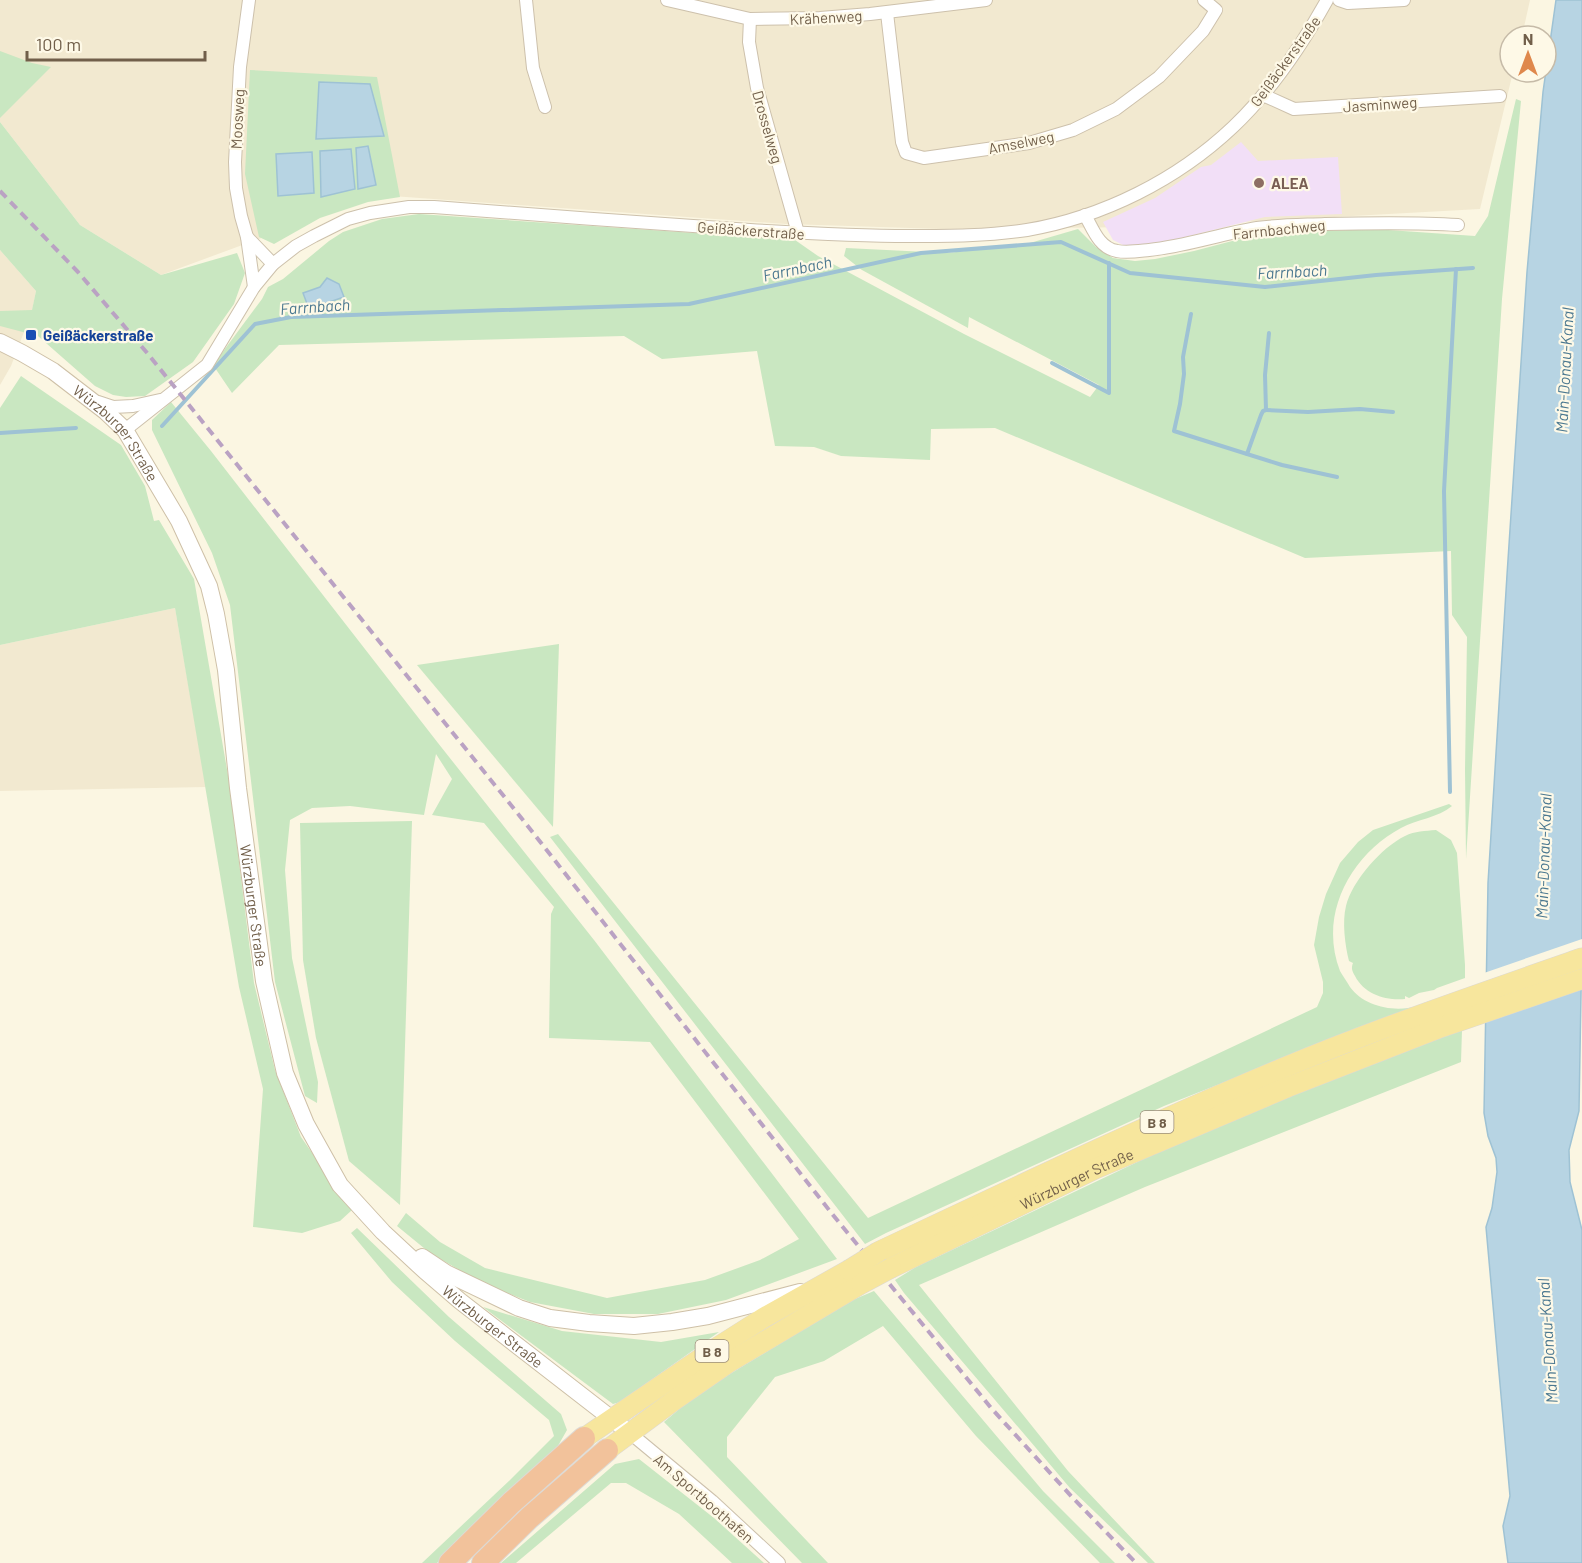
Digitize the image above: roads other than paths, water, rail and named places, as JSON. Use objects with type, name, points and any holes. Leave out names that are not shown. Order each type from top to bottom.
[{"type":"highway","name":"B 8","points":[[450,1563],[511,1503],[584,1438]]},
{"type":"highway","name":"B 8","points":[[483,1563],[607,1450]]},
{"type":"main road","name":"Würzburger Straße","points":[[607,1450],[676,1399],[855,1277],[878,1252],[1109,1143],[1285,1067],[1442,1006],[1582,958]]},
{"type":"main road","name":"Würzburger Straße","points":[[584,1438],[712,1350],[817,1288],[891,1268],[1097,1168],[1288,1087],[1442,1027],[1582,979]]},
{"type":"street","name":"Moosweg","points":[[249,0],[240,67],[235,162],[236,188],[247,237],[254,287]]},
{"type":"street","points":[[526,0],[533,68],[544,107]]},
{"type":"street","name":"Krähenweg","points":[[667,0],[750,19],[820,18],[887,13],[986,0]]},
{"type":"street","name":"Amselweg","points":[[887,13],[902,142],[906,153],[924,158],[1029,143],[1073,130],[1116,109],[1159,77],[1203,31],[1216,10],[1204,0]]},
{"type":"street","name":"Geißäckerstraße","points":[[125,430],[207,365],[254,287],[273,264],[296,246],[348,219],[409,207],[434,207],[857,236],[958,236],[1028,230],[1085,215],[1130,197],[1195,159],[1233,127],[1263,95],[1312,27],[1327,0]]},
{"type":"street","points":[[1339,0],[1348,3],[1404,0]]},
{"type":"street","name":"Drosselweg","points":[[750,19],[748,42],[756,88],[798,233]]},
{"type":"street","name":"Jasminweg","points":[[1263,95],[1294,109],[1500,96]]},
{"type":"street","name":"Farrnbachweg","points":[[1085,215],[1100,242],[1116,251],[1174,247],[1257,228],[1282,226],[1356,223],[1458,225]]},
{"type":"street","name":"Moosweg","points":[[247,237],[273,264]]},
{"type":"street","name":"Würzburger Straße","points":[[0,342],[53,371],[105,411],[125,430],[178,521],[209,586],[226,669],[238,788],[264,981],[285,1073],[306,1124],[340,1185],[383,1232],[425,1271],[611,1419]]},
{"type":"street","name":"Geißäckerstraße","points":[[92,401],[113,407],[133,406],[164,399]]},
{"type":"street","points":[[383,1232],[446,1273],[519,1308],[550,1318],[579,1322],[634,1326],[672,1322],[708,1316],[817,1288]]},
{"type":"street","points":[[611,1419],[630,1433]]},
{"type":"street","name":"Am Sportboothafen","points":[[630,1433],[712,1501],[778,1563]]},
{"type":"water","name":"Main-Donau-Kanal","points":[[1556,0],[1582,0],[1582,936],[1579,1111],[1569,1150],[1570,1182],[1582,1230],[1582,1563],[1508,1563],[1503,1526],[1510,1496],[1486,1227],[1492,1208],[1497,1172],[1496,1158],[1488,1136],[1484,1113],[1488,883],[1527,272],[1544,84],[1558,84],[1558,24],[1553,24]]},
{"type":"water","points":[[319,82],[370,84],[384,136],[316,139]]},
{"type":"water","points":[[368,146],[376,185],[358,189],[356,148]]},
{"type":"water","points":[[351,149],[355,189],[321,197],[320,151]]},
{"type":"water","points":[[312,152],[314,193],[278,196],[276,154]]},
{"type":"water","points":[[327,278],[339,284],[344,297],[309,309],[303,293],[320,287]]},
{"type":"waterway","name":"Farrnbach","points":[[162,426],[255,324],[291,317],[689,304],[921,253],[1061,242],[1130,273],[1265,287],[1376,275],[1473,268]]},
{"type":"waterway","points":[[1052,363],[1109,393],[1109,263]]},
{"type":"waterway","points":[[1450,792],[1444,491],[1456,269]]},
{"type":"waterway","points":[[1191,314],[1183,357],[1184,374],[1180,404],[1174,431],[1282,465],[1337,477]]},
{"type":"waterway","points":[[1247,454],[1261,415],[1266,410],[1265,375],[1269,333]]},
{"type":"waterway","points":[[1266,410],[1308,412],[1360,409],[1393,412]]},
{"type":"waterway","name":"Farrnbach","points":[[0,433],[76,428]]},
{"type":"railway","points":[[0,191],[78,272],[148,354],[527,825],[833,1215],[992,1409],[1136,1563]]},
{"type":"place","name":"ALEA","points":[[1259,183]]},
{"type":"place","name":"Geißäckerstraße","points":[[31,335]]}]
